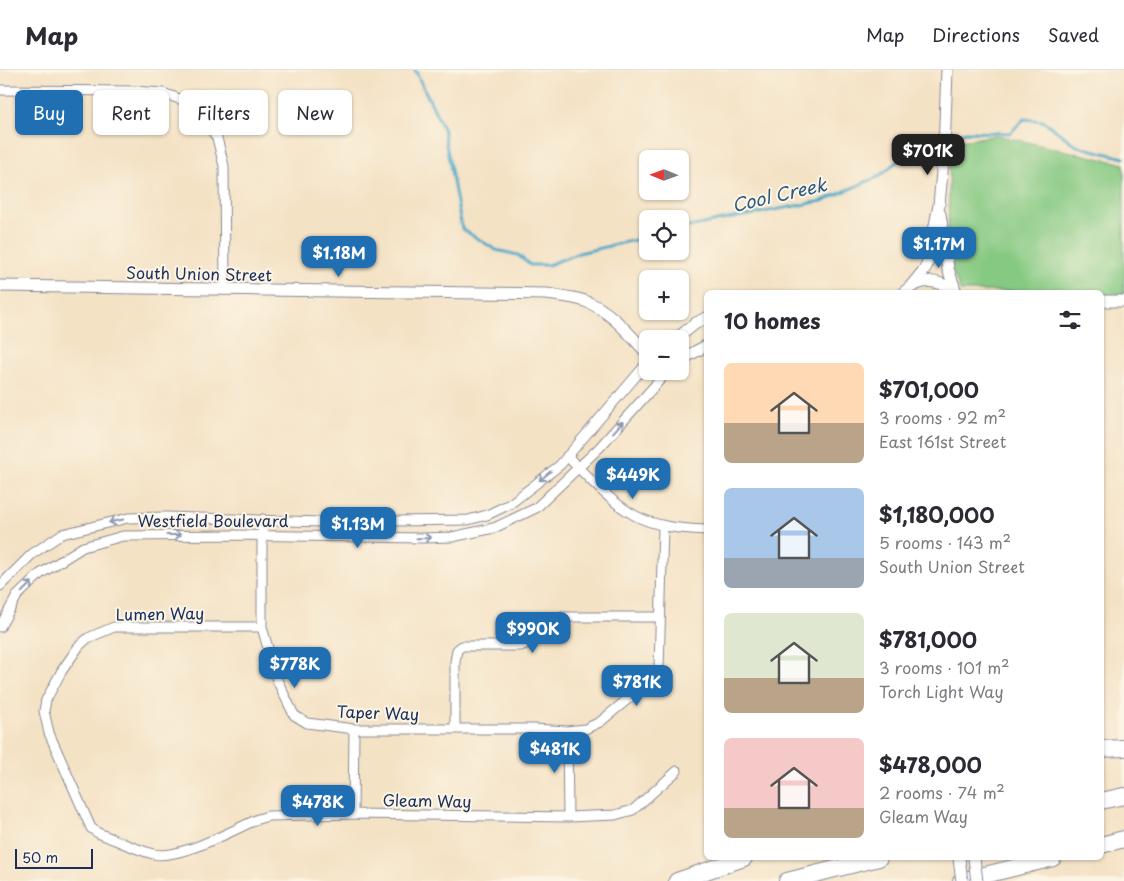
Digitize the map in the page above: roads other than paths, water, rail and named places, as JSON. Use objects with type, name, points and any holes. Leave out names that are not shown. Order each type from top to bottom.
[{"type":"highway","points":[[1104,749],[1124,748]]},
{"type":"highway","points":[[1104,800],[1124,796]]},
{"type":"highway","points":[[1104,844],[1124,839]]},
{"type":"highway","points":[[677,881],[738,860]]},
{"type":"highway","points":[[787,881],[871,860]]},
{"type":"highway","points":[[962,881],[1045,860]]},
{"type":"street","points":[[907,290],[925,269],[939,205],[944,150],[947,70]]},
{"type":"street","points":[[0,90],[134,91],[163,93],[185,101],[202,117],[217,138],[224,166],[225,290]]},
{"type":"street","points":[[939,205],[948,269],[955,290]]},
{"type":"street","points":[[907,290],[922,282],[946,285],[953,290]]},
{"type":"street","name":"South Union Street","points":[[0,286],[546,294],[586,302],[605,313],[639,345]]},
{"type":"street","points":[[1104,301],[1124,301]]},
{"type":"street","points":[[687,330],[704,319]]},
{"type":"street","points":[[689,355],[704,347]]},
{"type":"street","name":"Westfield Boulevard","points":[[0,586],[32,554],[62,534],[128,518],[264,519],[321,522],[468,520],[487,515],[510,504],[560,465],[639,372]]},
{"type":"street","name":"Westfield Boulevard","points":[[0,627],[17,596],[40,574],[83,547],[123,536],[423,538],[452,537],[494,528],[536,508],[599,448],[659,380]]},
{"type":"street","points":[[567,456],[578,468],[634,516],[663,526],[704,530]]},
{"type":"street","name":"Taper Way","points":[[264,519],[262,536],[262,627],[277,680],[294,715],[307,723],[354,729],[534,729],[567,731],[585,729],[600,722],[640,688],[659,668],[663,526]]},
{"type":"street","points":[[455,729],[455,662],[457,650],[462,646],[521,646],[537,639],[558,617],[660,617]]},
{"type":"street","name":"Lumen Way","points":[[44,711],[46,700],[78,646],[100,631],[114,627],[130,626],[262,627]]},
{"type":"street","name":"Gleam Way","points":[[44,711],[49,733],[91,828],[98,833],[154,854],[164,855],[182,852],[268,816],[353,814],[568,817],[615,815],[633,810],[677,771]]},
{"type":"street","points":[[353,814],[354,729]]},
{"type":"street","points":[[567,731],[568,817]]},
{"type":"street","points":[[959,860],[962,881]]},
{"type":"street","points":[[974,860],[977,881]]},
{"type":"waterway","name":"Cool Creek","points":[[415,70],[443,128],[462,229],[496,250],[518,255],[530,265],[548,265],[579,253],[639,239]]},
{"type":"waterway","name":"Cool Creek","points":[[689,227],[822,201],[880,176],[905,155],[937,140],[966,132],[1010,133],[1024,119],[1043,121],[1077,146],[1124,158]]}]
